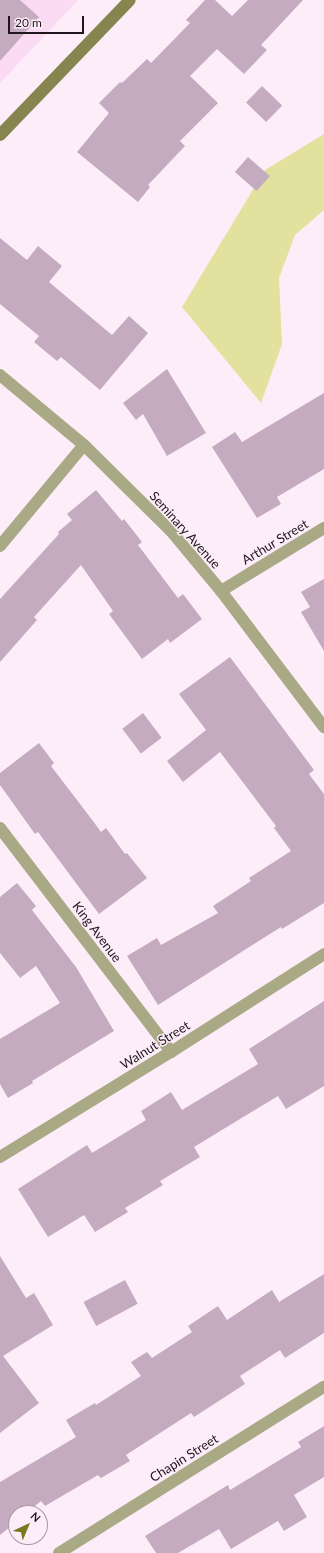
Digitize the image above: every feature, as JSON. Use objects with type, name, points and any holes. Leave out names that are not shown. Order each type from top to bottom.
[{"type":"street","points":[[0,135],[130,0]]},
{"type":"street","name":"Seminary Avenue","points":[[0,376],[84,445],[171,531],[221,591],[324,727]]},
{"type":"street","points":[[0,546],[84,445]]},
{"type":"street","name":"Arthur Street","points":[[221,591],[324,528]]},
{"type":"street","name":"King Avenue","points":[[0,828],[171,1052]]},
{"type":"street","name":"Walnut Street","points":[[0,1157],[171,1052],[324,954]]},
{"type":"street","name":"Chapin Street","points":[[59,1553],[324,1387]]},
{"type":"shaded area","points":[[0,0],[78,0],[0,83]]},
{"type":"shaded area","points":[[324,134],[324,210],[295,235],[279,278],[282,344],[261,403],[182,307],[265,170]]},
{"type":"building","points":[[0,0],[20,0],[39,17],[0,61]]},
{"type":"building","points":[[205,0],[215,0],[232,16],[248,0],[303,0],[261,45],[267,50],[244,74],[217,49],[190,76],[218,103],[180,141],[185,146],[148,185],[150,187],[138,202],[77,152],[109,113],[99,103],[120,82],[122,83],[147,59],[151,63],[190,23],[186,20]]},
{"type":"building","points":[[262,86],[282,105],[266,122],[246,103]]},
{"type":"building","points":[[248,157],[270,176],[257,191],[235,172]]},
{"type":"building","points":[[0,238],[27,260],[38,246],[62,266],[49,282],[112,335],[129,316],[148,333],[100,390],[61,357],[57,361],[34,342],[39,336],[0,304]]},
{"type":"building","points":[[167,369],[206,433],[167,456],[143,414],[136,420],[123,403]]},
{"type":"building","points":[[324,393],[324,469],[277,497],[281,504],[257,518],[212,447],[235,432],[242,442]]},
{"type":"building","points":[[96,490],[122,521],[124,519],[142,542],[138,545],[178,598],[183,594],[202,619],[170,643],[168,639],[142,659],[109,614],[113,611],[81,565],[34,617],[37,620],[0,662],[0,599],[59,534],[58,532],[72,520],[67,514]]},
{"type":"building","points":[[324,579],[324,651],[301,612],[310,607],[301,592]]},
{"type":"building","points":[[230,657],[314,770],[309,774],[324,794],[324,903],[282,929],[281,927],[158,1005],[127,956],[157,938],[161,945],[218,913],[213,906],[251,881],[249,878],[291,851],[274,828],[276,826],[220,752],[183,782],[167,761],[206,730],[179,694]]},
{"type":"building","points":[[143,713],[162,738],[141,753],[122,729]]},
{"type":"building","points":[[39,743],[54,763],[51,766],[101,832],[106,828],[125,854],[127,853],[147,878],[99,914],[38,832],[35,834],[0,785],[0,773]]},
{"type":"building","points":[[17,883],[36,906],[32,910],[76,967],[114,1031],[32,1081],[33,1083],[8,1098],[0,1084],[0,1039],[60,1003],[36,966],[20,978],[0,953],[0,897]]},
{"type":"building","points":[[324,1001],[324,1086],[286,1109],[278,1096],[194,1147],[200,1157],[160,1181],[163,1185],[125,1208],[128,1212],[95,1232],[84,1215],[48,1237],[18,1189],[87,1145],[92,1153],[146,1120],[141,1111],[171,1092],[182,1110],[258,1064],[249,1049]]},
{"type":"building","points":[[0,1256],[26,1298],[34,1293],[53,1325],[3,1356],[39,1403],[0,1433]]},
{"type":"building","points":[[324,1274],[324,1333],[285,1358],[280,1350],[240,1376],[245,1384],[194,1417],[191,1413],[126,1455],[130,1461],[101,1478],[98,1475],[47,1505],[44,1505],[41,1501],[36,1505],[8,1505],[8,1528],[0,1535],[0,1482],[76,1437],[66,1420],[95,1403],[96,1405],[141,1376],[131,1362],[147,1352],[152,1358],[192,1332],[188,1326],[218,1306],[227,1320],[272,1290],[279,1302]]},
{"type":"building","points":[[125,1280],[138,1304],[96,1326],[84,1302]]},
{"type":"building","points":[[324,1426],[324,1477],[294,1495],[307,1517],[284,1531],[278,1521],[231,1549],[219,1529],[178,1553],[156,1553],[145,1536],[228,1485],[230,1490],[301,1447],[298,1442]]}]
